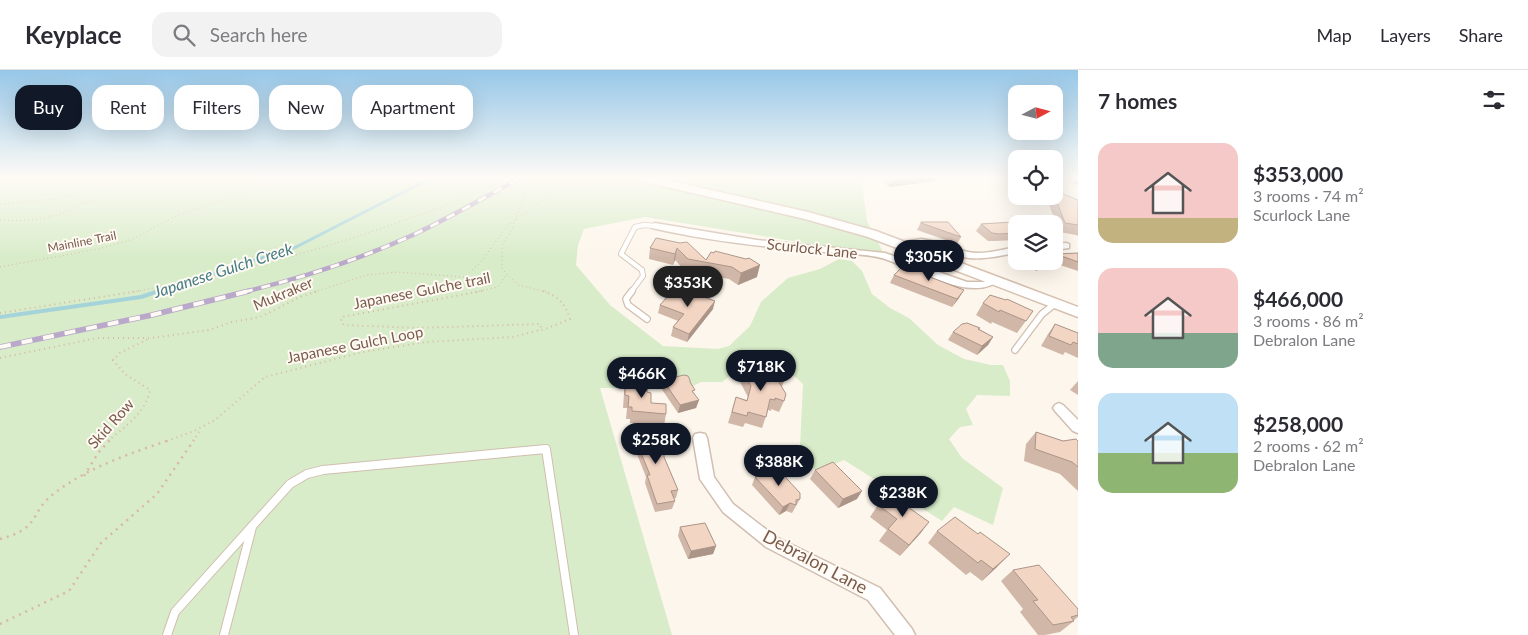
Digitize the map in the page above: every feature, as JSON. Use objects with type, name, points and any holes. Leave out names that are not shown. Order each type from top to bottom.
[{"type":"main road","points":[[751,204],[808,216],[904,246],[1078,312]]},
{"type":"street","name":"Scurlock Lane","points":[[655,226],[757,243],[885,256],[967,285],[986,285],[994,279]]},
{"type":"street","points":[[904,246],[916,240],[970,255],[986,256],[1008,252]]},
{"type":"street","points":[[1059,408],[1078,428]]},
{"type":"street","name":"Debralon Lane","points":[[700,438],[707,479],[728,508],[771,542],[874,594],[906,635]]},
{"type":"lane","points":[[647,319],[628,306],[626,299],[643,276],[642,270],[620,254],[635,227],[644,225],[655,226]]},
{"type":"lane","points":[[1015,350],[1042,314],[1056,303]]},
{"type":"lane","points":[[167,635],[175,612],[290,484],[307,474],[323,470],[546,449],[574,635]]},
{"type":"lane","points":[[224,635],[252,525]]},
{"type":"path","points":[[0,220],[14,222],[59,214],[73,210],[81,204]]},
{"type":"path","name":"Mainline Trail","points":[[0,267],[123,243],[174,216],[208,204]]},
{"type":"path","points":[[0,313],[96,299],[236,272],[306,254],[407,220],[444,204]]},
{"type":"path","points":[[506,275],[502,269],[502,245],[517,217],[520,204]]},
{"type":"path","points":[[517,217],[537,204]]},
{"type":"path","name":"Mukraker","points":[[0,358],[97,338],[151,338],[209,330],[232,322],[260,317],[300,297],[367,275],[397,272],[464,277],[473,272],[484,260],[501,233],[517,217]]},
{"type":"path","name":"Japanese Gulch Loop","points":[[0,539],[28,529],[35,521],[46,499],[84,476],[146,448],[202,427],[221,417],[256,381],[277,372],[363,352],[426,342],[513,337],[534,332],[570,319],[568,311],[560,299],[546,292],[518,285],[506,275]]},
{"type":"path","name":"Japanese Gulche trail","points":[[506,275],[498,287],[489,290],[370,311],[342,318],[341,322],[344,324],[389,328],[540,324],[541,328],[534,332]]},
{"type":"path","name":"Skid Row","points":[[84,476],[102,447],[141,410],[150,396],[150,390],[124,374],[115,366],[113,360],[120,353],[151,338]]},
{"type":"path","points":[[0,624],[69,591],[101,543],[157,494],[202,427]]},
{"type":"green space","points":[[0,204],[865,204],[867,221],[885,256],[645,217],[584,229],[578,245],[576,265],[610,305],[663,346],[718,349],[729,346],[750,326],[761,302],[788,278],[820,269],[839,259],[852,261],[862,271],[872,294],[890,308],[909,318],[938,345],[964,359],[991,365],[1003,365],[1010,381],[1010,396],[977,395],[966,409],[973,425],[960,427],[949,439],[962,458],[1003,488],[993,525],[954,507],[942,521],[897,492],[877,484],[874,479],[844,460],[823,469],[799,468],[803,384],[791,373],[771,370],[730,376],[722,382],[701,382],[691,387],[684,381],[657,388],[600,388],[672,635],[0,635]]},
{"type":"building","points":[[1078,204],[1078,225],[1065,223],[1058,205]]},
{"type":"building","points":[[948,222],[961,237],[921,223]]},
{"type":"building","points":[[1008,222],[1008,233],[992,233],[981,224]]},
{"type":"building","points":[[656,238],[680,243],[687,242],[706,260],[711,252],[714,253],[715,251],[746,259],[749,258],[760,265],[741,273],[732,267],[688,259],[677,248],[675,254],[650,248]]},
{"type":"building","points":[[1078,253],[1078,262],[1063,257],[1063,254]]},
{"type":"building","points":[[902,267],[909,270],[917,268],[933,275],[930,277],[964,290],[957,299],[894,275]]},
{"type":"building","points":[[676,287],[715,301],[689,334],[673,327],[684,314],[660,305]]},
{"type":"building","points":[[990,295],[1007,299],[1033,311],[1026,321],[1000,310],[999,312],[983,303]]},
{"type":"building","points":[[967,323],[980,328],[978,329],[993,337],[982,346],[953,332],[962,324]]},
{"type":"building","points":[[1055,324],[1078,333],[1078,344],[1073,342],[1071,345],[1049,336]]},
{"type":"building","points":[[779,368],[785,378],[777,379],[786,394],[784,401],[775,398],[775,400],[770,399],[766,417],[748,412],[747,416],[732,412],[736,397],[747,401],[751,386],[743,371]]},
{"type":"building","points":[[684,375],[688,376],[695,390],[692,391],[699,400],[680,405],[663,380]]},
{"type":"building","points":[[625,381],[647,383],[647,392],[651,393],[651,403],[666,404],[666,414],[632,411],[632,407],[628,407],[629,396],[625,395]]},
{"type":"building","points":[[655,428],[664,450],[664,457],[678,490],[671,491],[675,501],[657,504],[647,475],[650,475],[632,431]]},
{"type":"building","points":[[1036,432],[1063,441],[1076,439],[1078,441],[1078,467],[1072,462],[1035,449]]},
{"type":"building","points":[[833,462],[862,491],[843,499],[815,470]]},
{"type":"building","points":[[776,467],[800,493],[800,499],[796,500],[796,505],[790,503],[783,507],[755,477],[761,474],[761,470],[766,472]]},
{"type":"building","points":[[894,491],[912,503],[908,507],[929,522],[909,545],[888,529],[897,519],[878,505]]},
{"type":"building","points":[[955,517],[978,534],[980,532],[1010,554],[993,569],[981,560],[978,563],[937,531]]},
{"type":"building","points":[[705,523],[716,546],[691,551],[680,527]]},
{"type":"building","points":[[1039,565],[1078,609],[1078,615],[1071,617],[1074,621],[1053,625],[1033,601],[1038,600],[1013,570]]},
{"type":"waterway","name":"Japanese Gulch Creek","points":[[155,292],[296,247],[379,204]]},
{"type":"waterway","name":"Japanese Gulch Creek","points":[[0,317],[141,297],[159,291]]},
{"type":"railway","points":[[244,292],[288,281],[374,252],[442,221],[472,204]]},
{"type":"railway","points":[[0,347],[152,315],[249,291]]}]
